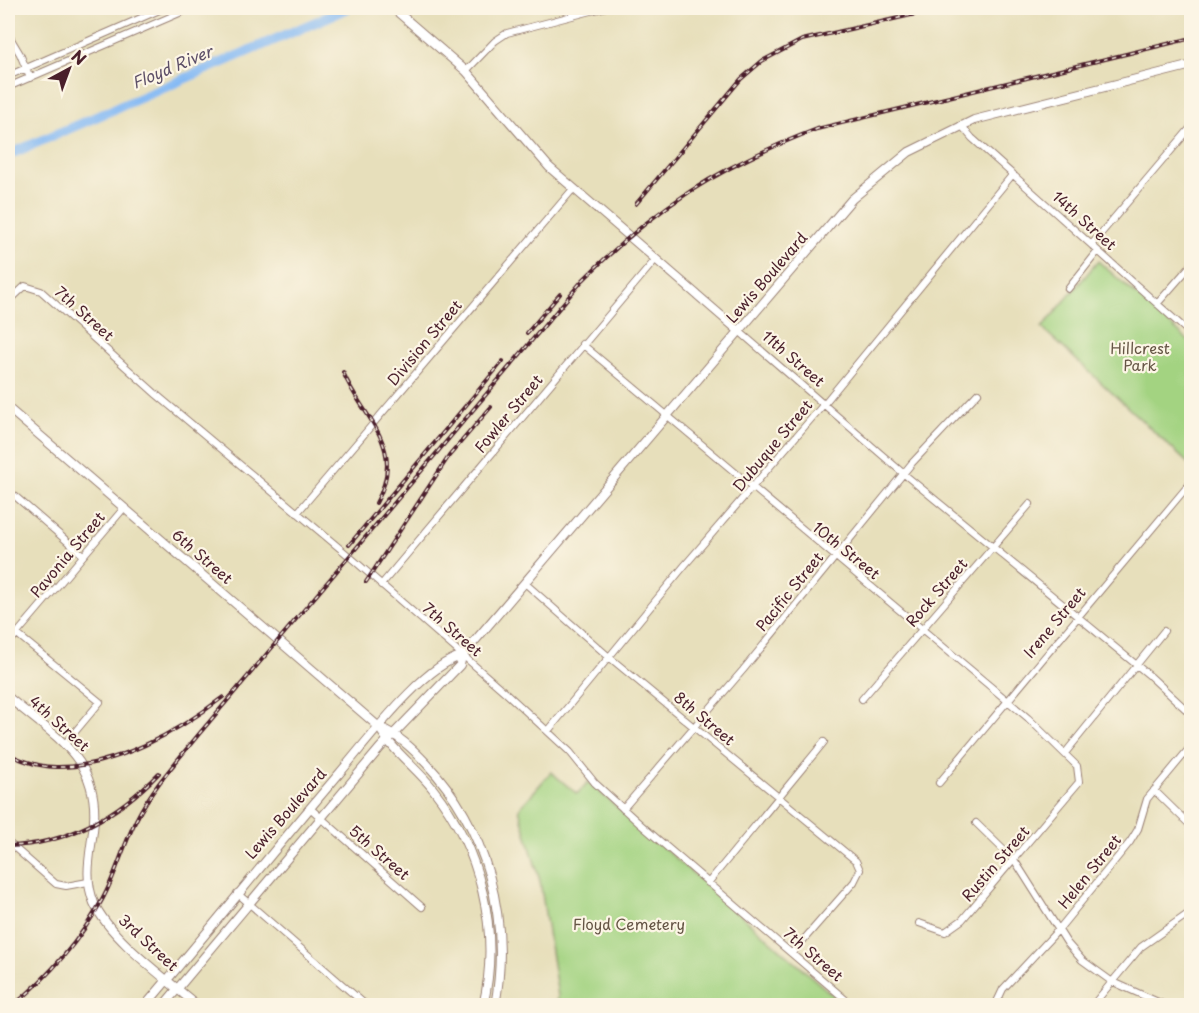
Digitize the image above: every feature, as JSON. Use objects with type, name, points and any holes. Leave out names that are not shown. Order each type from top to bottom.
[{"type":"main road","name":"11th Street","points":[[393,8],[466,71],[530,146],[573,189],[740,331]]},
{"type":"main road","name":"Lewis Boulevard","points":[[163,1005],[387,741],[460,664],[462,656],[526,584],[852,199],[871,181],[909,152],[961,125],[1000,111],[1191,65]]},
{"type":"main road","name":"6th Street","points":[[8,408],[379,727],[394,734],[427,765],[451,794],[483,854],[495,897],[500,935],[495,1005]]},
{"type":"main road","name":"Lewis Boulevard","points":[[145,1005],[379,727],[422,682],[451,659],[462,656]]},
{"type":"main road","name":"4th Street","points":[[8,697],[83,764],[93,790],[95,807],[88,882]]},
{"type":"main road","name":"6th Street","points":[[379,727],[387,741],[432,787],[458,827],[470,853],[483,893],[488,930],[488,981],[483,1005]]},
{"type":"main road","name":"3rd Street","points":[[88,882],[93,900],[102,918],[166,979],[198,1005]]},
{"type":"street","points":[[8,76],[164,8]]},
{"type":"street","points":[[8,87],[191,8]]},
{"type":"street","points":[[466,71],[495,41],[507,33],[603,8]]},
{"type":"street","points":[[8,34],[30,78]]},
{"type":"street","name":"14th Street","points":[[961,125],[972,138],[1191,334]]},
{"type":"street","points":[[1092,244],[1191,126]]},
{"type":"street","name":"Dubuque Street","points":[[548,732],[700,547],[753,489],[824,404],[1013,174]]},
{"type":"street","name":"Division Street","points":[[297,513],[573,189]]},
{"type":"street","points":[[1068,289],[1098,251]]},
{"type":"street","name":"Fowler Street","points":[[381,585],[656,259]]},
{"type":"street","points":[[1157,304],[1191,264]]},
{"type":"street","name":"7th Street","points":[[8,303],[25,286],[41,291],[548,732],[570,752],[595,783],[708,883],[853,1005]]},
{"type":"street","name":"11th Street","points":[[740,331],[904,474],[1136,666],[1191,715]]},
{"type":"street","name":"10th Street","points":[[582,344],[1066,752],[1077,766],[1080,775],[1077,785]]},
{"type":"street","name":"Pacific Street","points":[[623,808],[904,474],[978,393]]},
{"type":"street","name":"Irene Street","points":[[939,783],[1076,616],[1191,481]]},
{"type":"street","points":[[8,490],[82,555]]},
{"type":"street","name":"Rock Street","points":[[862,699],[1030,504]]},
{"type":"street","name":"Pavonia Street","points":[[8,644],[124,508]]},
{"type":"street","name":"8th Street","points":[[526,584],[609,657],[845,850],[860,870],[792,953]]},
{"type":"street","points":[[1066,752],[1164,631]]},
{"type":"street","points":[[17,633],[100,702],[64,745]]},
{"type":"street","points":[[708,883],[824,742]]},
{"type":"street","name":"Helen Street","points":[[994,1005],[1003,989],[1059,929],[1130,842],[1138,830],[1144,805],[1191,745]]},
{"type":"street","name":"Rustin Street","points":[[919,923],[945,932],[957,926],[1015,861],[1077,785]]},
{"type":"street","points":[[1154,790],[1191,827]]},
{"type":"street","name":"5th Street","points":[[310,808],[422,907]]},
{"type":"street","points":[[976,823],[1015,861],[1082,960],[1111,981],[1167,1005]]},
{"type":"street","points":[[8,842],[56,884],[66,886],[88,882]]},
{"type":"street","points":[[237,893],[367,1005]]},
{"type":"street","points":[[1092,1005],[1141,947],[1191,911]]},
{"type":"green space","name":"Hillcrest Park","points":[[1098,261],[1191,343],[1191,466],[1042,328]]},
{"type":"green space","name":"Floyd Cemetery","points":[[551,772],[577,794],[588,782],[844,1005],[557,1005],[558,996],[540,881],[519,809]]},
{"type":"waterway","name":"Floyd River","points":[[8,155],[348,8]]},
{"type":"railway","points":[[636,204],[741,79],[762,61],[802,40],[942,8]]},
{"type":"railway","points":[[13,1006],[51,970],[93,915],[107,890],[131,830],[157,786],[582,281],[636,231],[690,191],[719,174],[782,143],[817,129],[1192,38]]},
{"type":"railway","points":[[527,333],[560,294]]},
{"type":"railway","points":[[349,545],[503,361]]},
{"type":"railway","points":[[343,372],[379,433],[385,449],[387,465],[385,483],[376,503]]},
{"type":"railway","points":[[366,582],[449,456],[491,407]]},
{"type":"railway","points":[[8,754],[50,767],[78,766],[100,761],[145,745],[206,710],[223,697]]},
{"type":"railway","points":[[8,846],[50,840],[90,825],[127,802],[159,773]]}]
